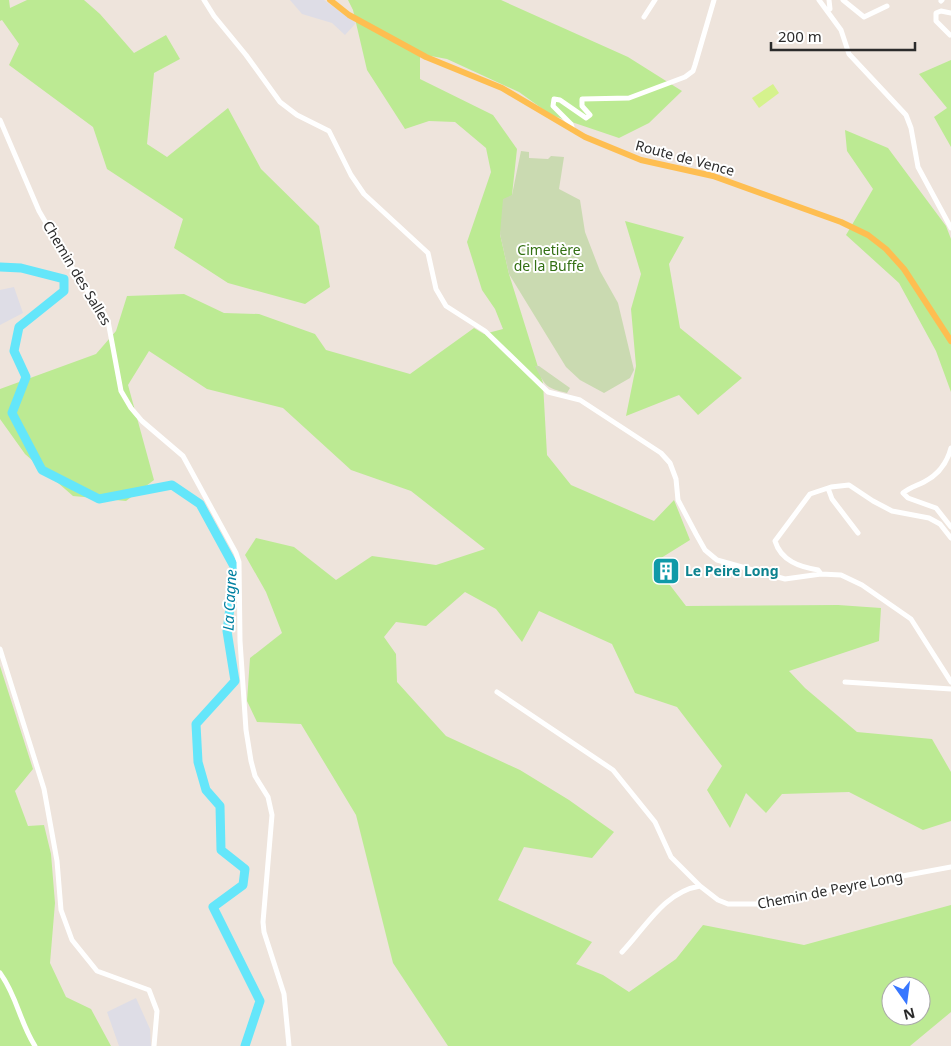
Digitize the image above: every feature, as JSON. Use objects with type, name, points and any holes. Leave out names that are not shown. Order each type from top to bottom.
[{"type":"main road","name":"Route de Vence","points":[[330,0],[349,15],[418,53],[502,88],[573,130],[632,157],[654,164],[713,176],[841,222],[868,235],[886,249],[904,269],[951,341]]},
{"type":"street","points":[[204,0],[214,16],[246,55],[280,102],[297,115],[329,131],[351,175],[364,194],[428,253],[436,289],[446,306],[485,331],[548,392],[580,400],[661,453],[670,463],[676,479],[678,500],[702,545],[717,560],[785,579],[821,574],[841,575],[855,582],[911,619],[951,682]]},
{"type":"street","points":[[644,17],[654,0]]},
{"type":"street","points":[[573,130],[571,124],[552,106],[554,99],[560,100],[586,118],[590,115],[582,106],[582,99],[629,98],[693,71],[714,0]]},
{"type":"street","points":[[819,0],[841,30],[849,54],[906,115],[911,128],[918,167],[951,228]]},
{"type":"street","points":[[827,11],[830,9],[829,0]]},
{"type":"street","points":[[843,0],[864,17],[887,6]]},
{"type":"street","points":[[950,35],[936,21],[936,13],[941,11],[951,13]]},
{"type":"street","name":"Chemin des Salles","points":[[0,120],[39,211],[80,282],[101,308],[108,321],[121,390],[131,408],[142,421],[183,456],[239,562],[240,641],[246,730],[255,776],[268,797],[271,807],[264,932],[284,994],[289,1046]]},
{"type":"street","points":[[951,448],[946,462],[936,475],[908,488],[903,494],[908,498],[936,508],[951,528]]},
{"type":"street","points":[[821,574],[818,570],[795,565],[785,555],[775,540],[810,494],[828,488],[849,484],[892,511],[929,518],[940,524],[951,538]]},
{"type":"street","points":[[828,488],[832,499],[858,534]]},
{"type":"street","points":[[0,649],[44,789],[57,861],[58,895],[66,926],[72,940],[97,971],[149,990],[157,1011],[154,1046]]},
{"type":"street","points":[[845,682],[951,689]]},
{"type":"street","name":"Chemin de Peyre Long","points":[[497,692],[612,770],[655,822],[671,856],[700,886],[718,900],[728,904],[769,904],[838,888],[951,867]]},
{"type":"street","points":[[622,952],[654,912],[687,888],[700,886]]},
{"type":"street","points":[[0,973],[14,996],[24,1026],[35,1046]]},
{"type":"shaded area","points":[[290,0],[324,0],[356,23],[345,35],[332,23],[302,14]]},
{"type":"shaded area","points":[[14,287],[23,313],[0,325],[0,290]]},
{"type":"shaded area","points":[[136,998],[150,1029],[151,1046],[119,1046],[107,1012]]},
{"type":"green space","points":[[0,0],[9,0],[10,8],[27,0],[84,0],[100,14],[134,53],[166,35],[180,59],[154,73],[147,144],[167,157],[228,108],[261,169],[319,226],[330,287],[305,304],[228,283],[174,248],[183,219],[107,169],[93,127],[9,65],[19,44],[2,20],[0,21]]},
{"type":"green space","points":[[348,0],[501,0],[628,57],[682,91],[649,123],[619,138],[551,115],[519,92],[447,59],[420,54],[420,79],[493,115],[517,149],[512,195],[500,234],[509,274],[543,383],[547,455],[571,485],[654,521],[674,500],[690,540],[653,563],[686,606],[838,605],[881,608],[879,641],[789,671],[805,688],[857,732],[932,739],[951,772],[951,821],[923,830],[849,792],[782,794],[766,813],[746,793],[730,828],[707,790],[722,766],[677,707],[635,693],[612,644],[539,611],[522,642],[496,609],[465,592],[426,626],[396,622],[384,637],[396,654],[397,682],[446,736],[520,770],[569,800],[614,832],[592,858],[524,847],[498,900],[592,942],[576,964],[603,975],[629,992],[676,959],[703,925],[804,945],[951,905],[951,1012],[910,1046],[448,1046],[393,963],[356,815],[301,724],[257,722],[247,701],[250,658],[282,633],[266,592],[245,555],[256,538],[294,547],[336,580],[372,556],[436,565],[485,549],[411,491],[351,470],[283,408],[207,389],[149,351],[128,385],[154,480],[126,501],[73,496],[25,454],[0,419],[0,389],[96,354],[116,331],[127,296],[184,294],[224,313],[259,314],[315,334],[326,350],[410,374],[474,328],[484,334],[503,329],[495,309],[482,290],[467,242],[491,172],[486,148],[455,122],[429,121],[405,129],[367,70],[353,10]]},
{"type":"green space","points":[[951,60],[951,147],[934,117],[947,108],[919,74]]},
{"type":"green space","points":[[773,84],[779,93],[759,108],[752,98]]},
{"type":"green space","points":[[845,130],[888,148],[946,226],[951,239],[951,392],[936,351],[899,283],[846,235],[873,189],[847,151]]},
{"type":"green space","name":"Cimetière de la Buffe","points":[[521,151],[529,152],[529,158],[548,159],[551,156],[564,157],[559,189],[580,200],[585,232],[600,271],[618,303],[634,370],[630,378],[604,393],[580,380],[566,367],[509,274],[500,234],[503,199],[512,195]]},
{"type":"green space","points":[[625,221],[684,237],[669,264],[680,328],[742,378],[698,415],[679,395],[626,416],[636,366],[631,309],[641,274]]},
{"type":"green space","points":[[535,366],[539,366],[570,388],[567,393],[550,388],[541,378]]},
{"type":"green space","points":[[0,666],[33,769],[15,791],[28,826],[44,825],[51,854],[55,903],[50,963],[66,997],[91,1009],[111,1046],[0,1046]]},
{"type":"waterway","name":"La Cagne","points":[[0,267],[21,268],[64,279],[64,291],[19,327],[14,351],[26,377],[12,413],[42,470],[99,499],[172,485],[200,504],[235,568],[227,631],[235,681],[196,724],[198,762],[206,790],[220,806],[221,850],[245,869],[243,885],[213,907],[260,1001],[245,1046]]},
{"type":"place","name":"Le Peire Long","points":[[666,571]]}]
